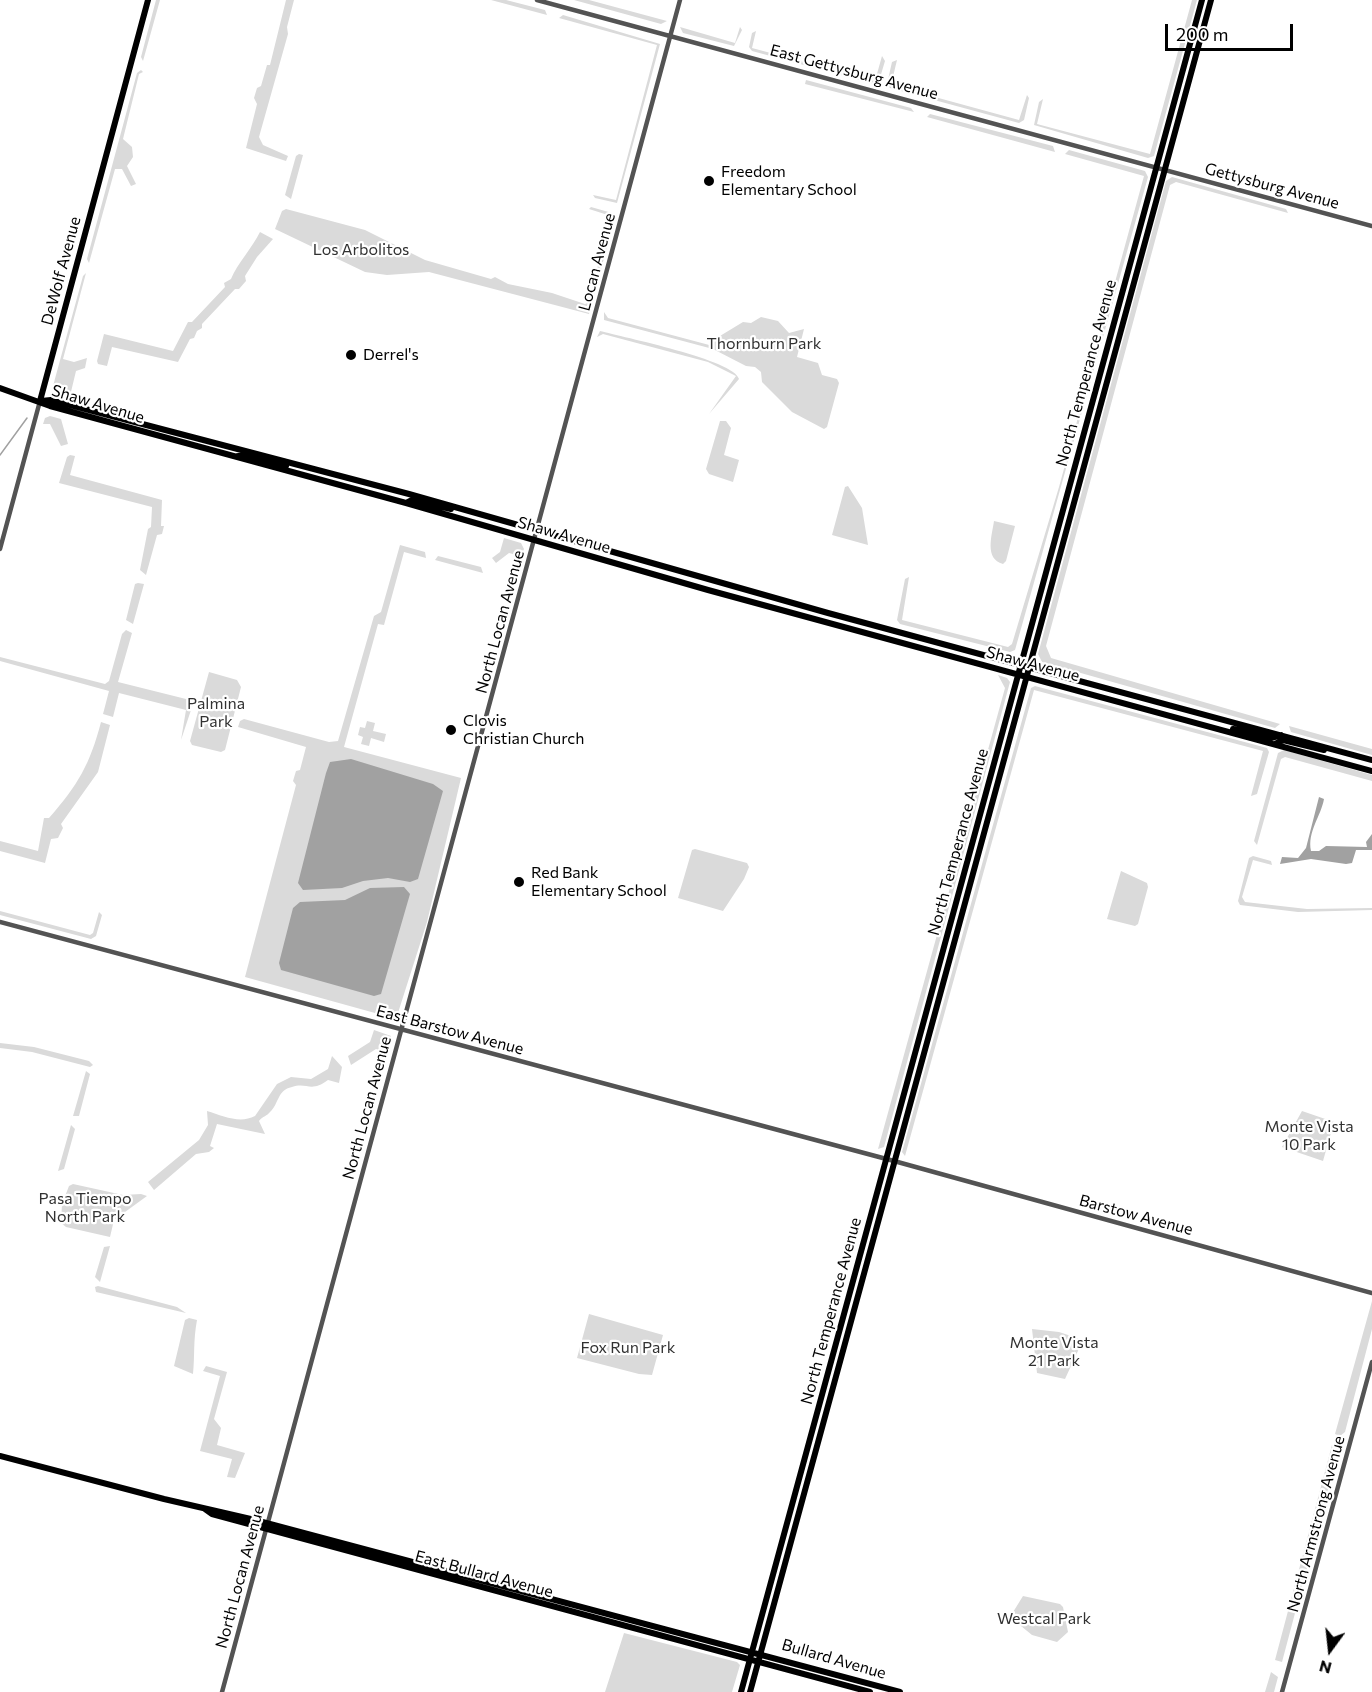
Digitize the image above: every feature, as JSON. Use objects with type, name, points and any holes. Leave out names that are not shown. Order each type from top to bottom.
[{"type":"main road","name":"DeWolf Avenue","points":[[40,401],[147,0]]},
{"type":"main road","name":"North Temperance Avenue","points":[[741,1692],[1202,0]]},
{"type":"main road","name":"North Temperance Avenue","points":[[750,1692],[1210,0]]},
{"type":"main road","points":[[0,388],[40,401]]},
{"type":"main road","name":"Shaw Avenue","points":[[40,401],[51,400],[466,509],[828,613],[1030,665],[1372,760]]},
{"type":"main road","name":"Shaw Avenue","points":[[40,401],[50,406],[229,456],[1372,771]]},
{"type":"main road","points":[[165,438],[171,435],[217,443]]},
{"type":"main road","points":[[229,456],[249,456],[286,466],[292,463]]},
{"type":"main road","points":[[406,503],[412,500],[447,508],[466,509]]},
{"type":"main road","points":[[774,607],[782,604],[813,612],[828,613]]},
{"type":"main road","points":[[837,624],[851,623],[884,632],[891,629]]},
{"type":"main road","points":[[1217,728],[1242,730],[1272,738],[1281,735]]},
{"type":"main road","points":[[1275,744],[1283,740],[1318,750],[1340,751]]},
{"type":"main road","name":"East Bullard Avenue","points":[[0,1456],[204,1509],[212,1514],[760,1653]]},
{"type":"main road","name":"East Bullard Avenue","points":[[266,1526],[758,1661]]},
{"type":"main road","name":"Bullard Avenue","points":[[760,1653],[900,1692]]},
{"type":"main road","name":"Bullard Avenue","points":[[758,1661],[870,1692]]},
{"type":"main road","points":[[857,1689],[860,1686],[886,1688]]},
{"type":"street","name":"East Gettysburg Avenue","points":[[537,0],[1165,169]]},
{"type":"street","name":"Locan Avenue","points":[[537,530],[680,0]]},
{"type":"street","name":"Gettysburg Avenue","points":[[1165,169],[1372,226]]},
{"type":"street","name":"DeWolf Avenue","points":[[0,549],[40,401]]},
{"type":"street","name":"North Locan Avenue","points":[[222,1692],[537,530]]},
{"type":"street","name":"East Barstow Avenue","points":[[0,922],[894,1161]]},
{"type":"street","name":"Barstow Avenue","points":[[894,1161],[1372,1293]]},
{"type":"street","name":"North Armstrong Avenue","points":[[1282,1692],[1372,1362]]},
{"type":"green space","points":[[156,0],[160,0],[143,61],[141,57]]},
{"type":"green space","points":[[286,0],[294,0],[287,27],[288,34],[259,137],[263,145],[288,156],[286,161],[246,148],[257,104],[254,98],[257,88],[261,86],[267,65],[270,65]]},
{"type":"green space","points":[[491,0],[506,0],[545,10],[547,15]]},
{"type":"green space","points":[[574,0],[589,0],[667,21],[661,24]]},
{"type":"green space","points":[[1192,0],[1197,0],[1154,156],[1148,158],[1034,125],[1039,102],[1043,99],[1037,124],[1150,154]]},
{"type":"green space","points":[[563,15],[660,44],[617,203],[595,198],[593,195],[616,200],[657,45],[559,18]]},
{"type":"green space","points":[[680,27],[735,43],[740,27],[742,30],[734,46],[683,33]]},
{"type":"green space","points":[[756,31],[752,48],[875,81],[882,56],[885,61],[879,81],[874,84],[752,51],[749,47],[752,33]]},
{"type":"green space","points":[[897,60],[891,85],[1019,120],[1027,95],[1029,98],[1024,120],[1019,123],[890,88],[887,84],[892,62]]},
{"type":"green space","points":[[141,70],[143,72],[139,74],[123,139],[132,147],[133,157],[127,166],[136,184],[131,186],[122,169],[115,169],[89,263],[87,259],[137,73]]},
{"type":"green space","points":[[806,80],[911,108],[914,112],[805,84]]},
{"type":"green space","points":[[930,114],[1053,146],[1055,152],[927,117]]},
{"type":"green space","points":[[1069,150],[1145,171],[1148,177],[1015,650],[1010,652],[900,624],[897,620],[905,579],[909,577],[902,620],[1008,647],[1012,644],[1059,487],[1144,176],[1065,154]]},
{"type":"green space","points":[[303,155],[291,199],[285,195],[296,156]]},
{"type":"green space","points":[[1172,177],[1286,209],[1288,213],[1176,182],[1170,185],[1046,646],[1051,658],[1280,724],[1275,728],[1042,662],[1038,654],[1166,181]]},
{"type":"green space","name":"Los Arbolitos","points":[[591,207],[612,213],[615,217],[589,314],[429,272],[387,275],[365,272],[275,229],[282,211],[286,209],[365,230],[425,260],[491,279],[495,277],[508,284],[552,293],[585,304],[588,303],[611,216],[589,209]]},
{"type":"green space","points":[[260,232],[273,239],[257,257],[245,276],[246,281],[239,289],[235,289],[202,324],[202,328],[197,331],[194,338],[190,339],[178,362],[112,347],[107,366],[98,364],[104,334],[173,351],[188,322],[192,322],[225,287],[224,283],[231,279]]},
{"type":"green space","points":[[86,273],[63,359],[74,362],[87,358],[85,368],[76,371],[70,396],[57,392],[53,386],[83,276]]},
{"type":"green space","name":"Thornburn Park","points":[[604,312],[608,318],[713,346],[715,339],[743,322],[751,323],[761,317],[778,321],[789,333],[804,329],[797,357],[818,363],[822,375],[837,379],[839,383],[827,427],[824,429],[792,412],[762,382],[761,372],[755,367],[746,366],[713,349],[604,320]]},
{"type":"green space","points":[[600,331],[699,357],[719,364],[733,372],[739,379],[709,414],[736,376],[708,362],[603,334],[597,337]]},
{"type":"green space","points":[[50,416],[61,419],[68,444],[61,446],[50,424],[43,424],[45,418]]},
{"type":"green space","points":[[720,421],[726,421],[731,428],[724,455],[739,460],[733,482],[709,474],[706,469]]},
{"type":"green space","points":[[75,456],[70,475],[162,500],[161,526],[164,526],[162,534],[157,535],[146,575],[140,570],[148,529],[151,527],[152,507],[59,483],[67,457]]},
{"type":"green space","points":[[848,486],[862,508],[868,545],[832,535],[845,487]]},
{"type":"green space","points":[[994,521],[1015,526],[1006,561],[1003,564],[993,557],[991,552]]},
{"type":"green space","points":[[504,538],[521,543],[524,549],[521,556],[509,553],[496,563],[492,558],[500,552]]},
{"type":"green space","points":[[400,545],[425,552],[426,558],[404,552],[384,625],[378,624],[344,747],[461,778],[427,922],[397,1016],[393,1018],[245,977],[296,785],[293,781],[296,771],[300,770],[306,747],[238,727],[240,721],[244,719],[329,742],[338,741],[374,616],[381,612]]},
{"type":"green space","points":[[438,556],[481,567],[483,573],[435,560]]},
{"type":"green space","points":[[135,584],[144,584],[133,624],[126,620]]},
{"type":"green space","name":"Palmina Park","points":[[126,630],[132,633],[118,682],[194,701],[181,740],[186,710],[119,693],[113,717],[103,714],[109,691],[0,661],[0,657],[105,684],[109,681],[122,634]]},
{"type":"green space","name":"Palmina Park","points":[[209,672],[237,680],[241,687],[225,750],[221,752],[192,745],[190,741]]},
{"type":"green space","points":[[998,675],[1007,678],[1010,682],[884,1147],[878,1149],[1005,688]]},
{"type":"green space","points":[[1035,686],[1267,748],[1269,752],[1257,794],[1251,796],[1263,751],[1034,690],[905,1156],[902,1152],[1031,688]]},
{"type":"green space","points":[[367,721],[375,723],[373,731],[386,734],[384,742],[371,738],[369,746],[361,744],[363,737],[358,735],[360,727],[365,728]]},
{"type":"green space","points":[[101,722],[110,725],[98,772],[61,824],[63,828],[58,838],[51,839],[45,863],[0,851],[0,841],[38,851],[44,818],[49,818],[82,773]]},
{"type":"green space","points":[[1289,726],[1372,749],[1372,755],[1291,732]]},
{"type":"green space","points":[[1284,750],[1372,775],[1372,781],[1285,757],[1281,759],[1257,845],[1254,841],[1278,753]]},
{"type":"green space","points":[[692,850],[747,863],[749,867],[744,879],[723,911],[678,898]]},
{"type":"green space","points":[[1253,856],[1271,861],[1272,865],[1253,860],[1242,897],[1245,902],[1307,909],[1372,908],[1372,910],[1298,912],[1240,905],[1238,901],[1249,858]]},
{"type":"green space","points":[[1121,871],[1147,883],[1148,887],[1138,924],[1135,926],[1107,919]]},
{"type":"green space","points":[[0,911],[90,935],[93,933],[99,912],[102,915],[96,936],[91,939],[0,915]]},
{"type":"green space","points":[[374,1030],[391,1036],[386,1052],[376,1049],[351,1065],[348,1056],[370,1042]]},
{"type":"green space","points":[[0,1043],[34,1047],[89,1061],[93,1065],[90,1067],[32,1052],[0,1048]]},
{"type":"green space","name":"Pasa Tiempo North Park","points":[[332,1056],[342,1067],[339,1083],[328,1080],[313,1087],[297,1086],[284,1091],[273,1109],[259,1121],[265,1134],[217,1124],[210,1146],[214,1148],[209,1152],[196,1154],[154,1190],[148,1182],[199,1140],[208,1125],[207,1111],[237,1119],[255,1116],[277,1084],[291,1077],[311,1079],[328,1069]]},
{"type":"green space","points":[[86,1071],[90,1074],[79,1116],[73,1116]]},
{"type":"green space","name":"Monte Vista 10 Park","points":[[1302,1111],[1334,1122],[1323,1161],[1282,1147]]},
{"type":"green space","points":[[71,1125],[75,1129],[64,1169],[58,1171]]},
{"type":"green space","name":"Pasa Tiempo North Park","points":[[73,1184],[123,1195],[147,1196],[114,1220],[110,1237],[66,1227],[61,1223],[62,1204],[69,1186]]},
{"type":"green space","name":"Pasa Tiempo North Park","points":[[110,1246],[100,1282],[95,1277],[104,1247]]},
{"type":"green space","points":[[95,1287],[177,1307],[186,1313],[96,1292]]},
{"type":"green space","points":[[1372,1301],[1372,1329],[1345,1432],[1340,1436],[1335,1434]]},
{"type":"green space","name":"Fox Run Park","points":[[589,1314],[663,1335],[652,1375],[639,1374],[577,1358]]},
{"type":"green space","points":[[189,1318],[197,1320],[193,1374],[174,1366],[185,1320]]},
{"type":"green space","name":"Monte Vista 21 Park","points":[[1032,1329],[1059,1332],[1083,1340],[1065,1379],[1037,1373]]},
{"type":"green space","points":[[206,1366],[227,1372],[214,1419],[221,1428],[217,1445],[245,1453],[235,1478],[227,1477],[232,1459],[200,1451],[220,1376],[203,1371]]},
{"type":"green space","points":[[1332,1445],[1339,1448],[1282,1662],[1275,1660]]},
{"type":"green space","name":"Westcal Park","points":[[1023,1596],[1060,1604],[1063,1607],[1068,1632],[1057,1642],[1032,1635],[1010,1617]]},
{"type":"green space","points":[[624,1633],[737,1662],[740,1665],[732,1692],[605,1692]]},
{"type":"green space","points":[[1271,1672],[1278,1677],[1274,1692],[1265,1692]]},
{"type":"shaded area","points":[[351,759],[433,784],[443,791],[418,879],[410,882],[388,878],[363,881],[342,888],[303,890],[298,883],[330,762]]},
{"type":"shaded area","points":[[1319,797],[1324,799],[1311,837],[1311,851],[1319,851],[1326,846],[1367,847],[1366,842],[1372,834],[1372,850],[1356,850],[1352,863],[1346,864],[1311,859],[1280,864],[1282,857],[1298,858],[1306,848]]},
{"type":"shaded area","points":[[404,887],[410,894],[381,994],[374,996],[281,970],[279,963],[293,908],[300,902],[345,900],[370,888]]},
{"type":"waterway","points":[[0,455],[27,418]]},
{"type":"place","name":"Freedom Elementary School","points":[[709,181]]},
{"type":"place","name":"Derrel's","points":[[351,355]]},
{"type":"place","name":"Clovis Christian Church","points":[[451,730]]},
{"type":"place","name":"Red Bank Elementary School","points":[[519,882]]}]
